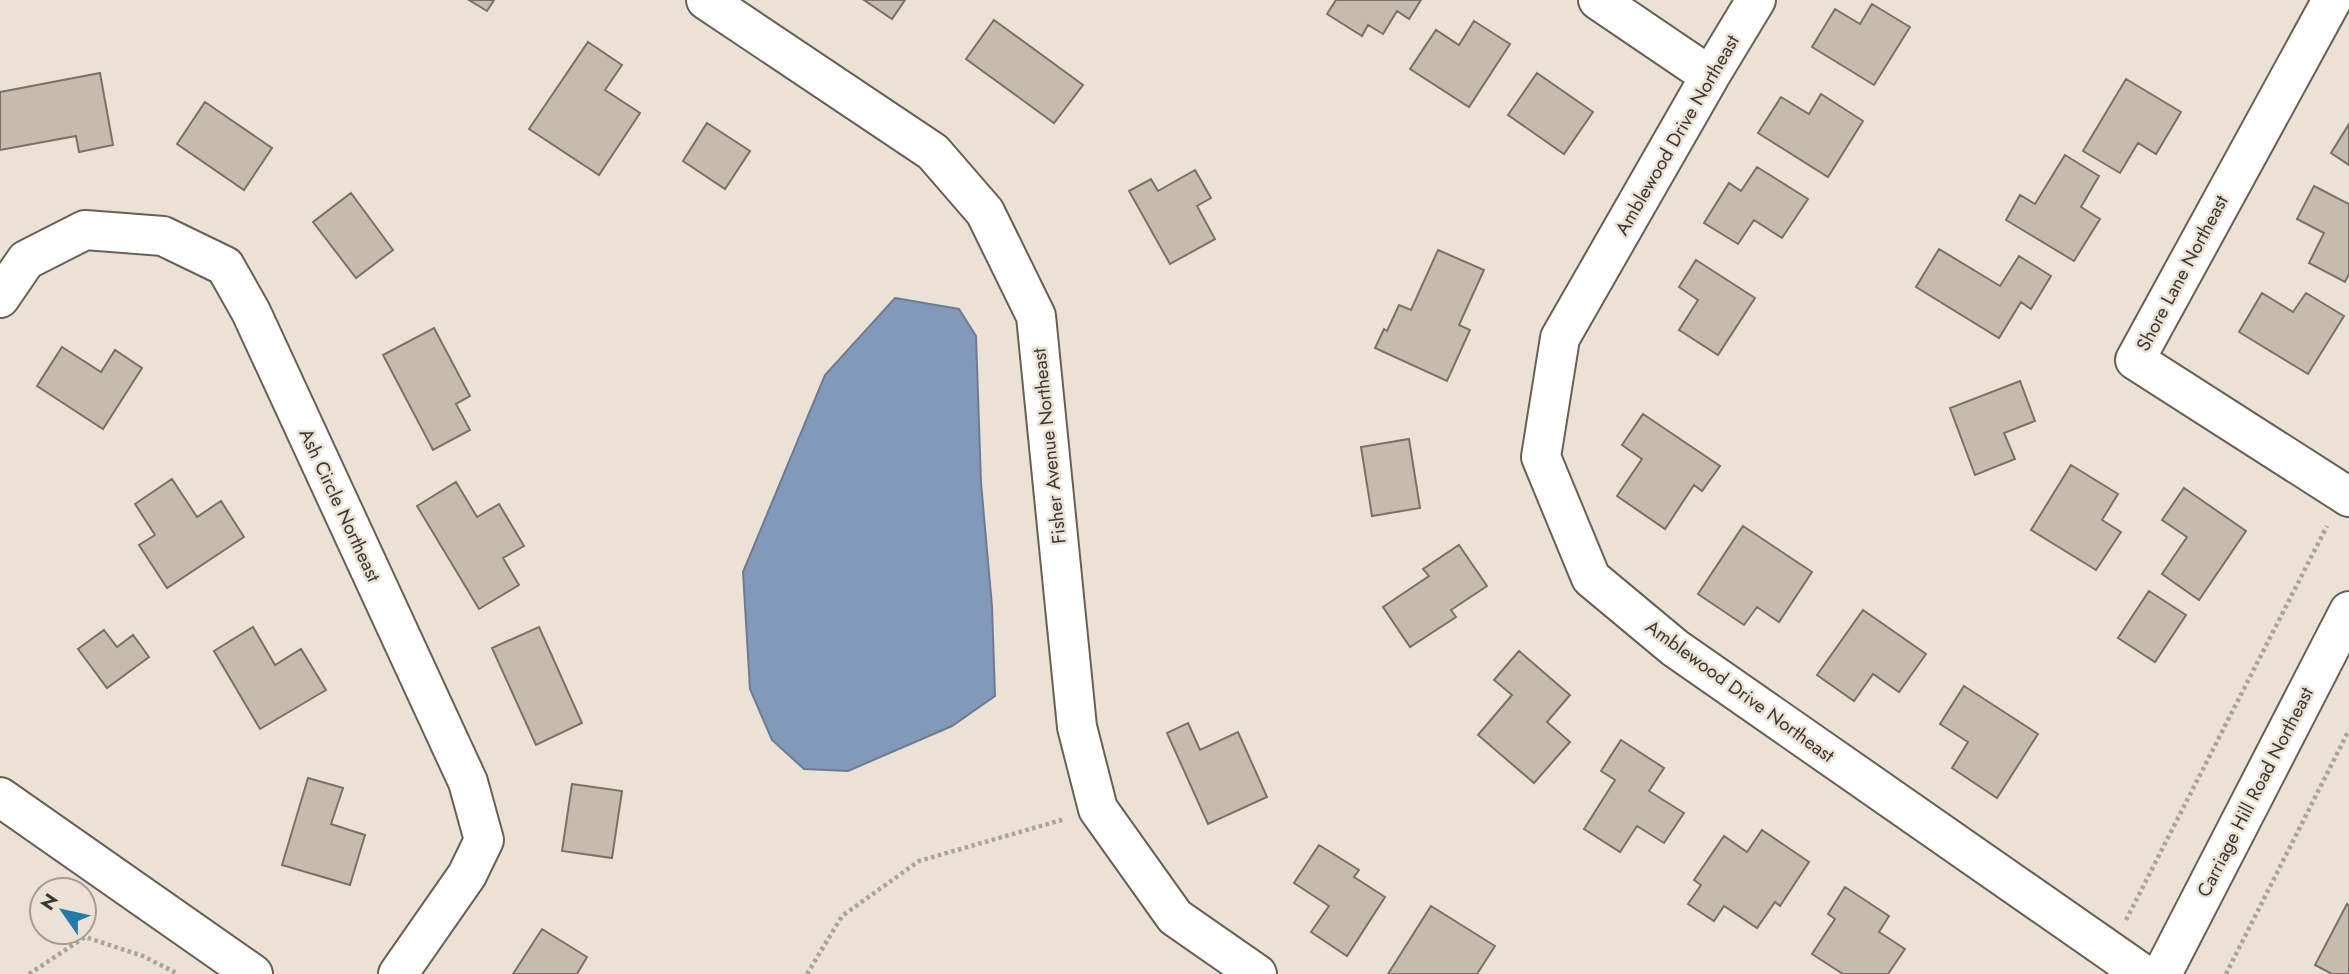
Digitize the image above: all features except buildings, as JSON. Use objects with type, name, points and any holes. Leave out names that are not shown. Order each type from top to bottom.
[{"type":"street","name":"Fisher Avenue Northeast","points":[[706,0],[933,152],[985,212],[1036,316],[1077,727],[1098,809],[1175,917],[1257,974]]},
{"type":"street","points":[[1598,0],[1710,76]]},
{"type":"street","name":"Amblewood Drive Northeast","points":[[1756,0],[1560,338],[1541,457],[1591,578],[1675,648],[2143,974]]},
{"type":"street","name":"Shore Lane Northeast","points":[[2332,0],[2135,360],[2346,496]]},
{"type":"street","name":"Ash Circle Northeast","points":[[0,298],[26,260],[85,230],[163,236],[226,266],[251,312],[468,782],[484,840],[467,875],[398,974]]},
{"type":"street","name":"Carriage Hill Road Northeast","points":[[2162,974],[2349,611]]},
{"type":"street","points":[[0,797],[253,974]]},
{"type":"path","points":[[2110,951],[2346,496]]},
{"type":"path","points":[[2226,974],[2349,730]]},
{"type":"path","points":[[807,974],[842,916],[919,861],[1098,809]]},
{"type":"path","points":[[29,974],[85,937],[143,956],[178,974]]},
{"type":"water","points":[[895,298],[959,309],[976,336],[981,483],[992,606],[995,696],[952,726],[848,771],[804,769],[772,740],[750,689],[743,572],[825,375]]}]
